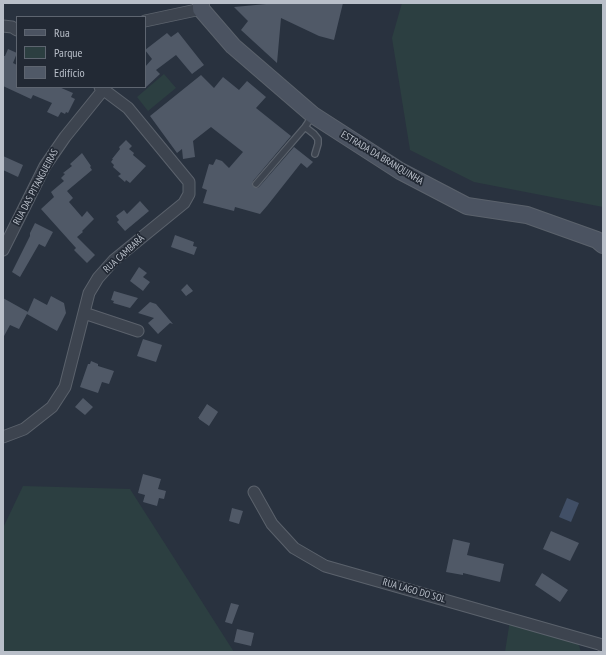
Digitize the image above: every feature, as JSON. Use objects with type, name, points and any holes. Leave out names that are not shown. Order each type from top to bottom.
[{"type":"main road","name":"ESTRADA DA BRANQUINHA","points":[[201,6],[233,46],[309,121],[400,172],[467,206],[527,215],[597,240],[603,245]]},
{"type":"street","points":[[146,21],[201,6]]},
{"type":"street","points":[[3,26],[12,27],[16,29]]},
{"type":"street","name":"RUA DAS PITANGUEIRAS","points":[[3,250],[45,166],[102,88]]},
{"type":"street","name":"RUA CAMBARÁ","points":[[3,437],[24,429],[52,407],[59,397],[65,386],[89,293],[98,278],[114,260],[184,204],[190,194],[189,182],[128,108],[102,88]]},
{"type":"street","points":[[84,313],[138,331]]},
{"type":"street","name":"RUA LAGO DO SOL","points":[[254,492],[272,524],[294,548],[325,566],[603,646]]},
{"type":"lane","points":[[256,184],[309,121],[314,134],[318,139],[315,154]]},
{"type":"green space","points":[[402,3],[603,3],[603,207],[474,182],[410,150],[392,38]]},
{"type":"green space","points":[[164,74],[176,88],[148,111],[137,97]]},
{"type":"green space","points":[[23,486],[130,489],[234,652],[3,652],[3,528]]},
{"type":"green space","points":[[510,620],[578,642],[581,652],[505,652]]},
{"type":"water","points":[[567,498],[579,503],[571,522],[559,517]]},
{"type":"building","points":[[277,3],[343,3],[334,40],[319,36],[281,18],[277,63],[241,30],[248,21],[234,7]]},
{"type":"building","points":[[178,32],[204,65],[192,74],[176,55],[156,70],[160,74],[146,87],[146,66],[152,59],[146,49],[167,33],[171,37]]},
{"type":"building","points":[[8,49],[16,53],[13,63],[16,64],[16,88],[61,88],[73,93],[71,97],[75,99],[68,113],[66,112],[65,114],[61,112],[58,117],[47,112],[52,103],[33,95],[31,99],[3,86],[3,56],[5,56]]},
{"type":"building","points":[[201,75],[214,88],[223,77],[239,90],[247,81],[266,97],[256,108],[291,136],[253,181],[252,185],[254,187],[259,187],[294,147],[313,162],[307,168],[301,163],[260,214],[235,207],[234,211],[203,203],[207,190],[202,188],[209,164],[213,165],[216,159],[222,161],[229,168],[243,152],[211,127],[193,141],[195,157],[183,159],[182,149],[177,153],[150,116]]},
{"type":"building","points":[[126,140],[132,146],[129,149],[134,153],[133,155],[146,166],[130,183],[126,180],[125,182],[118,176],[121,174],[113,167],[114,165],[111,162],[120,149],[119,147]]},
{"type":"building","points":[[82,153],[92,170],[67,191],[73,198],[69,202],[82,217],[87,211],[94,219],[77,237],[95,255],[87,263],[74,250],[76,248],[41,209],[54,197],[51,192],[64,181],[61,178],[65,174],[63,173],[72,166],[70,164]]},
{"type":"building","points":[[3,156],[23,165],[18,177],[3,170]]},
{"type":"building","points":[[140,201],[149,211],[125,231],[117,222],[119,220],[116,216],[124,210],[127,214]]},
{"type":"building","points":[[35,223],[53,232],[45,247],[39,244],[20,277],[12,272]]},
{"type":"building","points":[[175,235],[194,242],[193,246],[197,247],[194,255],[171,247]]},
{"type":"building","points":[[139,267],[147,273],[143,277],[150,282],[143,291],[130,281]]},
{"type":"building","points":[[187,284],[193,291],[186,296],[181,290]]},
{"type":"building","points":[[114,291],[138,298],[130,308],[113,303],[114,301],[111,300]]},
{"type":"building","points":[[51,296],[64,303],[66,313],[57,331],[27,314],[34,298],[47,305]]},
{"type":"building","points":[[3,298],[28,312],[19,329],[10,325],[3,338]]},
{"type":"building","points":[[150,302],[156,304],[173,324],[170,323],[158,334],[148,323],[154,318],[138,313]]},
{"type":"building","points":[[143,339],[162,345],[156,362],[137,356]]},
{"type":"building","points":[[91,361],[98,364],[98,366],[114,371],[109,384],[102,382],[98,393],[80,387],[88,364],[90,364]]},
{"type":"building","points":[[83,398],[93,407],[85,415],[75,407]]},
{"type":"building","points":[[207,404],[218,412],[209,426],[198,418]]},
{"type":"building","points":[[143,474],[161,479],[158,489],[166,491],[164,499],[159,498],[157,506],[143,502],[145,495],[138,493]]},
{"type":"building","points":[[232,508],[243,511],[239,524],[229,521]]},
{"type":"building","points":[[551,531],[579,543],[570,561],[543,549]]},
{"type":"building","points":[[453,539],[470,543],[467,555],[504,564],[500,582],[463,573],[463,575],[446,572]]},
{"type":"building","points":[[542,573],[568,590],[560,602],[535,585]]},
{"type":"building","points":[[231,603],[239,605],[232,624],[225,622]]},
{"type":"building","points":[[237,629],[254,633],[251,646],[234,642]]}]
